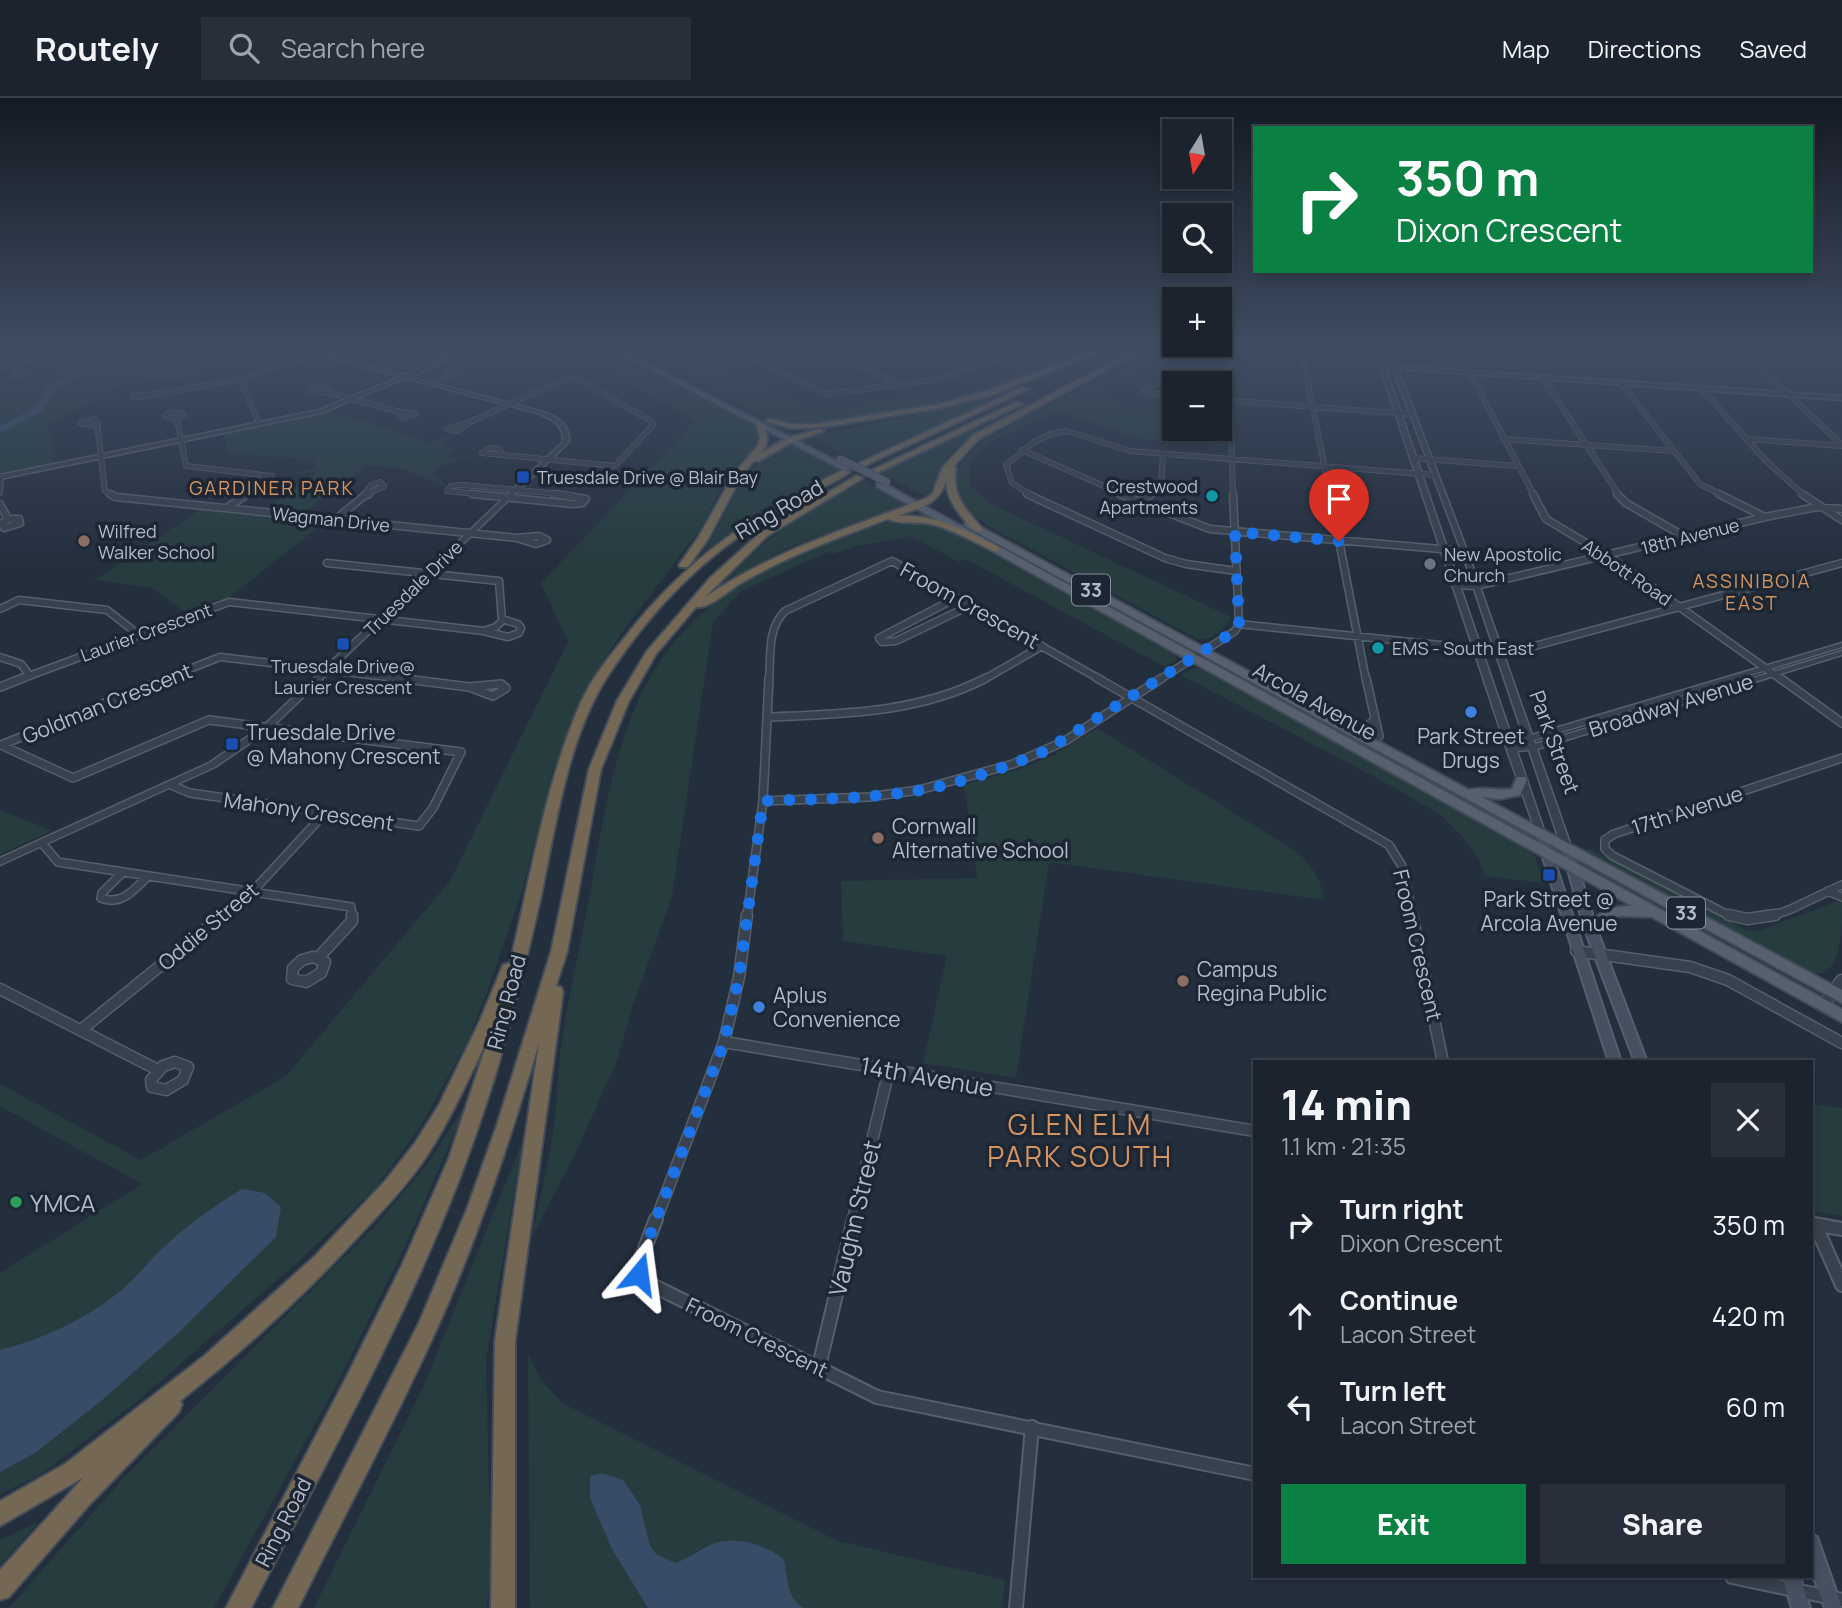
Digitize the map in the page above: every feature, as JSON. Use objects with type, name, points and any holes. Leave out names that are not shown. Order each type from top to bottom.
[{"type":"highway","points":[[861,464],[956,420]]},
{"type":"highway","points":[[874,471],[985,420]]},
{"type":"highway","points":[[651,653],[699,606],[764,564],[921,503],[937,494],[945,470],[958,454],[976,437],[1007,420]]},
{"type":"highway","points":[[642,621],[698,547],[730,487],[762,446],[764,422],[802,426],[859,421]]},
{"type":"highway","points":[[746,464],[794,439],[859,421]]},
{"type":"highway","points":[[958,454],[950,474],[950,490],[963,513],[978,529]]},
{"type":"highway","name":"Ring Road","points":[[238,1608],[396,1297],[457,1158],[502,1029],[561,774],[588,701],[604,673],[642,621],[695,564],[738,530],[846,472]]},
{"type":"highway","name":"Ring Road","points":[[285,1608],[426,1330],[476,1209],[505,1128],[559,952],[595,769],[624,701],[651,653],[713,580],[764,534],[859,478]]},
{"type":"highway","points":[[820,540],[888,520],[920,518],[938,522],[996,549]]},
{"type":"highway","points":[[0,1514],[73,1472],[211,1363],[322,1263],[393,1186],[421,1149],[445,1110],[487,1023],[526,926]]},
{"type":"highway","points":[[503,1608],[505,1340],[559,952]]},
{"type":"highway","points":[[0,1588],[82,1496],[211,1363]]},
{"type":"main road","name":"Arcola Avenue","points":[[761,420],[883,484],[978,529],[1838,994]]},
{"type":"main road","name":"Arcola Avenue","points":[[921,503],[996,549],[1842,1016]]},
{"type":"main road","points":[[1304,718],[1360,742],[1370,740]]},
{"type":"main road","points":[[1460,788],[1487,795],[1510,795],[1516,792],[1521,780]]},
{"type":"main road","name":"Park Street","points":[[1540,833],[1576,951],[1614,1060]]},
{"type":"main road","name":"Park Street","points":[[1567,849],[1591,930],[1640,1060]]},
{"type":"main road","points":[[1591,930],[1608,913],[1622,911],[1656,914]]},
{"type":"main road","points":[[1813,1548],[1836,1602]]},
{"type":"street","points":[[177,420],[186,466],[272,476],[227,508]]},
{"type":"street","points":[[0,493],[1,476],[276,420]]},
{"type":"street","name":"Truesdale Drive","points":[[0,862],[212,765],[266,728],[566,442],[568,433],[565,426],[556,420]]},
{"type":"street","points":[[503,455],[615,466],[653,425],[650,420]]},
{"type":"street","points":[[1315,420],[1374,720],[1379,728],[1379,736],[1370,740]]},
{"type":"street","name":"Park Street","points":[[1400,420],[1540,833]]},
{"type":"street","name":"Park Street","points":[[1413,420],[1464,551],[1567,849]]},
{"type":"street","name":"Abbott Road","points":[[1494,420],[1546,519],[1608,556],[1842,723]]},
{"type":"street","points":[[1571,420],[1615,491],[1626,503],[1685,537]]},
{"type":"street","points":[[1650,420],[1700,484],[1765,517]]},
{"type":"street","points":[[1731,420],[1786,481],[1817,507],[1842,520]]},
{"type":"street","points":[[1817,420],[1842,445]]},
{"type":"street","points":[[96,426],[98,455]]},
{"type":"street","points":[[1236,571],[1186,565],[1166,558],[1024,492],[1012,483],[1006,465],[1014,455],[1057,431],[1068,431],[1130,452],[1435,475]]},
{"type":"street","points":[[1503,439],[1674,451]]},
{"type":"street","points":[[1748,439],[1842,445]]},
{"type":"street","points":[[763,801],[869,797],[919,790],[1013,764],[1065,741],[1235,631],[1239,624],[1231,441]]},
{"type":"street","points":[[1023,450],[1139,502],[1210,529],[1464,551]]},
{"type":"street","points":[[1139,502],[1161,488],[1163,454]]},
{"type":"street","name":"Wagman Drive","points":[[98,455],[105,491],[116,497],[517,538]]},
{"type":"street","points":[[1413,458],[1517,466]]},
{"type":"street","points":[[462,485],[586,499],[577,504],[508,497],[447,491],[447,488],[462,485]]},
{"type":"street","points":[[336,519],[364,496]]},
{"type":"street","points":[[0,504],[8,519]]},
{"type":"street","name":"18th Avenue","points":[[1457,585],[1476,586],[1765,517],[1817,507],[1842,509]]},
{"type":"street","name":"Froom Crescent","points":[[1253,1474],[877,1397],[652,1285],[639,1274],[639,1264],[724,1042],[739,977],[763,801],[772,629],[775,621],[785,611],[892,561],[1389,845],[1402,866],[1443,1060]]},
{"type":"street","points":[[327,563],[499,581],[502,619],[496,627],[484,631]]},
{"type":"street","points":[[1239,624],[1498,651],[1520,650],[1842,563]]},
{"type":"street","points":[[956,598],[882,635],[882,642],[895,641],[969,606]]},
{"type":"street","points":[[0,609],[19,600],[107,610],[139,635]]},
{"type":"street","name":"Laurier Crescent","points":[[0,687],[229,602],[484,631],[508,637],[519,633],[521,628],[517,624],[502,619]]},
{"type":"street","name":"Broadway Avenue","points":[[1511,750],[1768,671],[1842,645]]},
{"type":"street","points":[[769,717],[876,711],[928,701],[963,690],[1042,646]]},
{"type":"street","name":"Broadway Avenue","points":[[1768,671],[1842,653]]},
{"type":"street","points":[[0,657],[21,664],[30,676]]},
{"type":"street","name":"Goldman Crescent","points":[[266,728],[209,720],[73,778],[1,746],[220,657],[327,670]]},
{"type":"street","points":[[327,670],[469,687]]},
{"type":"street","points":[[1349,729],[1368,726],[1374,720]]},
{"type":"street","name":"Mahony Crescent","points":[[171,785],[190,793],[419,826],[433,808],[461,752],[266,728]]},
{"type":"street","name":"17th Avenue","points":[[1828,891],[1772,918],[1746,920],[1732,916],[1613,856],[1605,849],[1605,840],[1614,834],[1842,758]]},
{"type":"street","name":"Oddie Street","points":[[81,1030],[252,892],[325,813]]},
{"type":"street","points":[[42,843],[58,862],[351,907],[352,922],[319,957]]},
{"type":"street","points":[[122,873],[102,893],[101,898],[107,902],[118,901],[130,895],[147,877]]},
{"type":"street","points":[[1828,891],[1842,885]]},
{"type":"street","points":[[1828,891],[1842,897]]},
{"type":"street","points":[[1576,951],[1690,967],[1728,981],[1842,1043]]},
{"type":"street","points":[[1823,1006],[1838,994],[1842,979]]},
{"type":"street","points":[[0,989],[158,1070]]},
{"type":"street","name":"14th Avenue","points":[[724,1042],[1253,1131]]},
{"type":"street","name":"Vaughn Street","points":[[819,1366],[889,1070]]},
{"type":"street","points":[[1813,1224],[1842,1229]]},
{"type":"street","points":[[1813,1224],[1842,1284]]},
{"type":"street","points":[[1016,1608],[1032,1427]]},
{"type":"street","points":[[1736,1578],[1836,1602]]},
{"type":"green space","points":[[0,420],[53,420],[48,423],[53,463],[0,474]]},
{"type":"green space","name":"GARDINER PARK","points":[[287,420],[359,420],[432,443],[452,434],[443,446],[452,449],[446,460],[479,455],[443,464],[433,473],[447,486],[404,469],[366,465],[303,513],[266,509],[317,472],[286,475],[316,468],[313,460],[229,453],[223,435]]},
{"type":"green space","points":[[743,420],[760,433],[760,442],[725,480],[703,525],[623,631],[579,704],[553,770],[522,891],[486,995],[467,1042],[422,1124],[375,1189],[300,1260],[140,1399],[41,1474],[0,1494],[0,1273],[142,1184],[0,1106],[0,1084],[141,1160],[286,1076],[450,881],[568,642],[541,583],[695,421]]},
{"type":"green space","points":[[785,420],[843,420],[835,422],[810,424]]},
{"type":"green space","points":[[890,420],[947,420],[856,461],[811,437]]},
{"type":"green space","points":[[1020,420],[1036,420],[987,443],[970,461],[970,486],[989,503],[1231,617],[1218,633],[1199,640],[988,526],[957,494],[957,474],[971,452],[984,439]]},
{"type":"green space","points":[[1085,420],[1162,420],[1162,441],[1141,439]]},
{"type":"green space","points":[[976,427],[981,429],[951,453],[932,490],[926,496],[878,472]]},
{"type":"green space","points":[[1165,441],[1225,441],[1225,446]]},
{"type":"green space","points":[[793,444],[841,468],[759,511],[700,555],[746,477],[757,465]]},
{"type":"green space","points":[[864,481],[907,505],[792,546],[723,582],[771,538]]},
{"type":"green space","points":[[201,509],[326,521],[226,600],[218,600],[185,612],[152,588],[95,580]]},
{"type":"green space","points":[[896,521],[932,523],[970,540],[1171,650],[1177,659],[1165,667],[966,559],[959,562],[910,536],[857,546],[833,554],[828,552],[741,591],[713,622],[672,896],[633,1005],[617,1061],[574,1156],[532,1237],[553,1133],[566,1014],[607,801],[623,740],[647,683],[663,657],[685,630],[738,586],[798,553],[863,529]]},
{"type":"green space","points":[[1194,668],[1205,670],[1530,850],[1536,858],[1544,883],[1485,876],[1479,859],[1463,837],[1441,815],[1377,778],[1181,675]]},
{"type":"green space","points":[[1097,728],[1297,852],[1315,873],[1324,900],[1049,862],[1016,1078],[923,1063],[947,956],[843,941],[841,881],[977,878],[964,785],[1023,768],[1054,755]]},
{"type":"green space","points":[[0,810],[45,828],[52,831],[0,854]]},
{"type":"green space","points":[[1590,849],[1746,930],[1759,931],[1838,901],[1842,902],[1840,940],[1834,963],[1828,970],[1819,973],[1808,971],[1586,850]]},
{"type":"green space","points":[[469,1100],[404,1249],[337,1384],[214,1608],[9,1608],[122,1480],[379,1222],[427,1164]]},
{"type":"green space","points":[[1813,1104],[1842,1108],[1842,1216],[1813,1211]]},
{"type":"green space","points":[[523,1140],[486,1359],[491,1580],[486,1608],[314,1608],[425,1383]]},
{"type":"green space","points":[[528,1354],[541,1380],[562,1403],[838,1541],[1005,1580],[1002,1608],[530,1608]]},
{"type":"green space","points":[[36,1523],[35,1526],[0,1566],[0,1540]]},
{"type":"water","points":[[242,1189],[265,1193],[281,1207],[276,1237],[179,1332],[101,1401],[35,1453],[0,1472],[0,1350],[33,1340],[96,1309],[129,1284],[180,1233]]},
{"type":"water","points":[[602,1473],[623,1480],[640,1505],[650,1546],[656,1554],[675,1563],[719,1542],[739,1541],[759,1546],[784,1560],[791,1593],[804,1608],[648,1608],[612,1549],[590,1498],[590,1476]]},
{"type":"waterway","points":[[0,430],[18,420]]},
{"type":"place","name":"Truesdale Drive @ Blair Bay","points":[[523,477]]},
{"type":"place","name":"Crestwood Apartments","points":[[1212,496]]},
{"type":"place","name":"Wilfred Walker School","points":[[84,541]]},
{"type":"place","name":"New Apostolic Church","points":[[1430,564]]},
{"type":"place","name":"Truesdale Drive@ Laurier Crescent","points":[[343,644]]},
{"type":"place","name":"EMS - South East","points":[[1378,648]]},
{"type":"place","name":"Park Street Drugs","points":[[1471,712]]},
{"type":"place","name":"Truesdale Drive @ Mahony Crescent","points":[[232,744]]},
{"type":"place","name":"Cornwall Alternative School","points":[[878,838]]},
{"type":"place","name":"Park Street @ Arcola Avenue","points":[[1549,875]]},
{"type":"place","name":"Campus Regina Public","points":[[1183,981]]},
{"type":"place","name":"Aplus Convenience","points":[[759,1007]]},
{"type":"place","name":"YMCA","points":[[16,1202]]},
{"type":"district","name":"GARDINER PARK","points":[[272,488]]},
{"type":"district","name":"ASSINIBOIA EAST","points":[[1752,592]]},
{"type":"district","name":"GLEN ELM PARK SOUTH","points":[[1080,1140]]},
{"type":"route","points":[[639,1274],[639,1264],[724,1042],[739,977],[763,801],[869,797],[919,790],[1013,764],[1045,751],[1065,741],[1235,631],[1239,624],[1235,532],[1339,541]]}]
